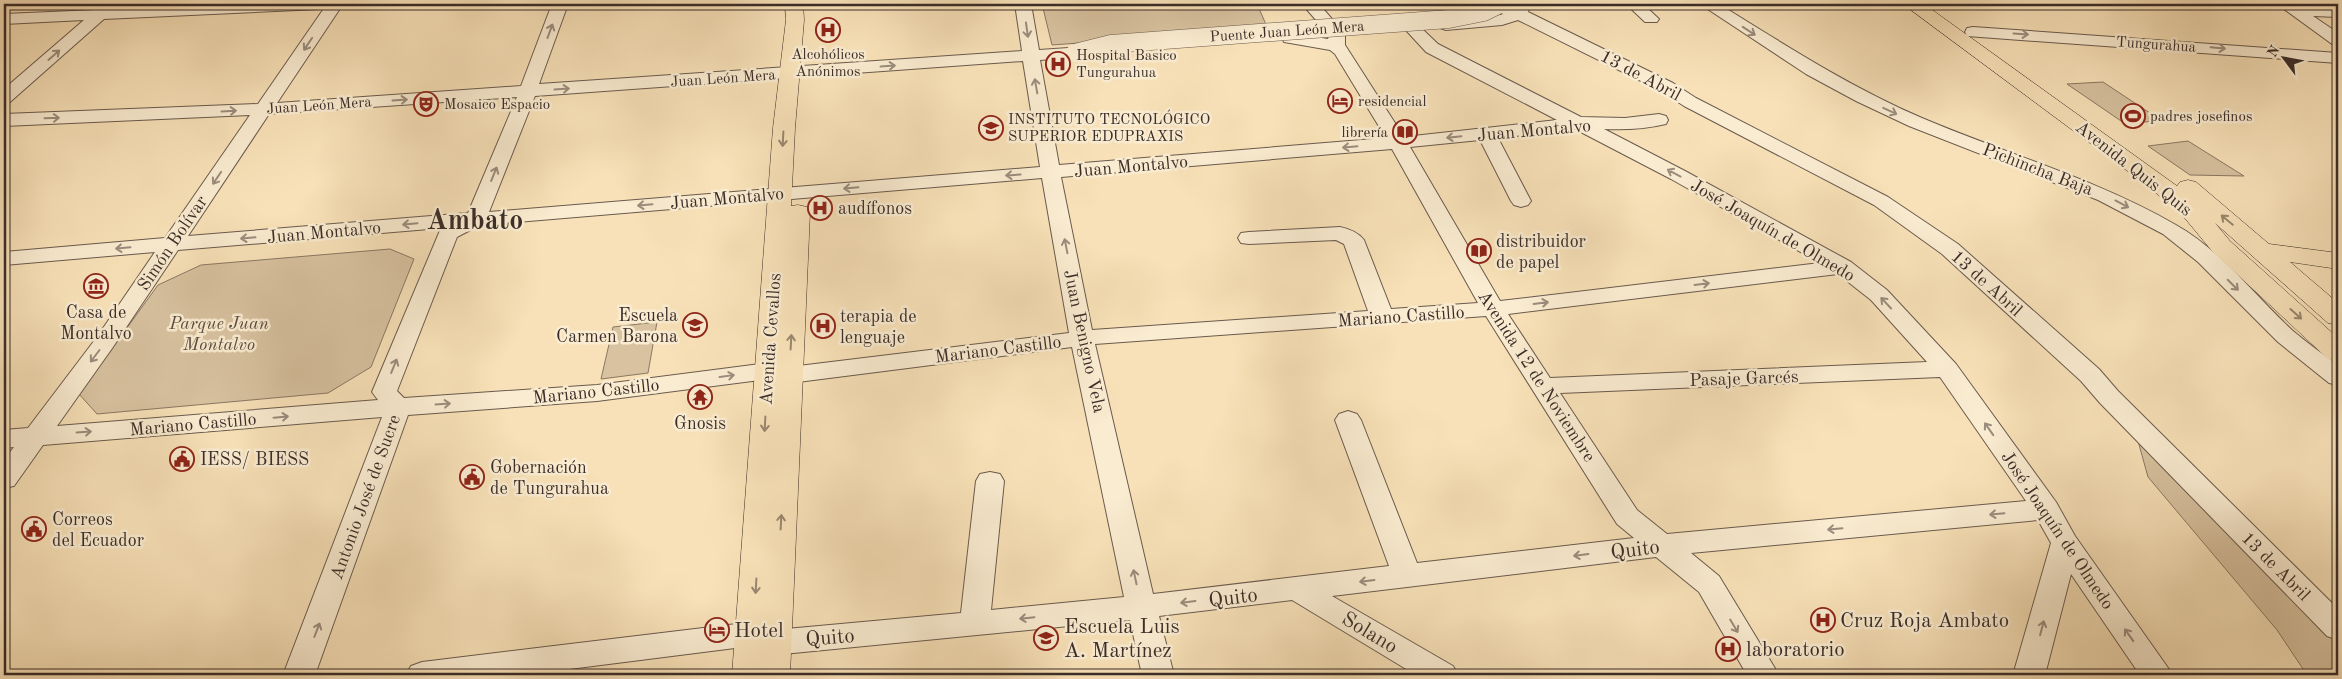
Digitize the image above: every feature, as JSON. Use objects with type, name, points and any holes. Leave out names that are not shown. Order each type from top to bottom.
[{"type":"main road","name":"Avenida Cevallos","points":[[794,4],[797,72]]},
{"type":"main road","name":"Avenida Cevallos","points":[[750,675],[763,638],[797,72],[807,4]]},
{"type":"main road","name":"Avenida Quis Quis","points":[[1912,4],[2157,182],[2192,211],[2221,246],[2338,353]]},
{"type":"main road","name":"Avenida Quis Quis","points":[[1932,4],[2185,185],[2338,317]]},
{"type":"main road","points":[[2221,246],[2338,261]]},
{"type":"main road","name":"Avenida Cevallos","points":[[763,638],[772,675]]},
{"type":"street","points":[[4,19],[106,9],[319,4]]},
{"type":"street","name":"Simón Bolívar","points":[[4,479],[105,342],[336,4]]},
{"type":"street","points":[[476,219],[528,91],[560,4]]},
{"type":"street","name":"Juan Benigno Vela","points":[[1023,4],[1052,172],[1084,338],[1141,608],[1158,675]]},
{"type":"street","points":[[1310,4],[1342,37]]},
{"type":"street","points":[[1328,4],[1342,37]]},
{"type":"street","points":[[1634,4],[1651,19]]},
{"type":"street","name":"Pichincha Baja","points":[[1708,4],[1812,70],[1862,97],[1916,122],[2106,196],[2170,230],[2206,257],[2286,337],[2338,377]]},
{"type":"street","points":[[1487,7],[1521,9]]},
{"type":"street","name":"Juan León Mera","points":[[4,120],[264,109],[1290,38],[1342,37],[1411,27],[1487,7]]},
{"type":"street","name":"Juan León Mera","points":[[1342,37],[1487,7]]},
{"type":"street","name":"13 de Abril","points":[[1487,7],[1562,35],[1667,87],[1690,102],[1802,162],[1882,201],[1950,249],[2090,375],[2109,397],[2338,628]]},
{"type":"street","name":"Puente Juan León Mera","points":[[1075,53],[1111,44],[1449,20],[1484,12],[1487,7]]},
{"type":"street","points":[[2290,7],[2338,12]]},
{"type":"street","points":[[2290,7],[2338,40]]},
{"type":"street","points":[[4,98],[106,9]]},
{"type":"street","name":"13 de Abril","points":[[1521,9],[1562,35]]},
{"type":"street","name":"José Joaquín de Olmedo","points":[[1411,27],[1432,48],[1581,123],[1843,267],[1879,296],[1947,369],[2046,509],[2064,543],[2158,675]]},
{"type":"street","name":"Tungurahua","points":[[1973,32],[2338,58]]},
{"type":"street","name":"Avenida 12 de Noviembre","points":[[1342,37],[1398,144],[1492,309],[1627,517],[1664,545],[1709,584],[1764,675]]},
{"type":"street","name":"Juan Montalvo","points":[[4,258],[1398,144],[1581,123],[1624,124],[1660,120]]},
{"type":"street","points":[[1487,134],[1521,200]]},
{"type":"street","name":"Antonio José de Sucre","points":[[299,675],[398,407],[384,392],[448,233],[476,219]]},
{"type":"street","points":[[1249,238],[1340,233],[1348,236],[1353,240],[1382,317]]},
{"type":"street","name":"Mariano Castillo","points":[[4,440],[36,435],[597,393],[1084,338],[1492,309],[1843,267]]},
{"type":"street","name":"Pasaje Garcés","points":[[1542,386],[1947,369]]},
{"type":"street","points":[[1348,420],[1407,576]]},
{"type":"street","points":[[975,624],[990,481]]},
{"type":"street","name":"Quito","points":[[422,675],[763,638],[975,624],[1141,608],[1664,545],[2046,509]]},
{"type":"street","points":[[2029,675],[2064,543]]},
{"type":"street","name":"Solano","points":[[1297,589],[1442,675]]},
{"type":"green space","points":[[1042,4],[1257,4],[1268,29],[1052,45]]},
{"type":"green space","points":[[2103,82],[2162,121],[2124,123],[2067,84]]},
{"type":"green space","points":[[2188,141],[2244,176],[2190,175],[2148,146]]},
{"type":"green space","name":"Parque Juan Montalvo","points":[[390,249],[414,259],[371,367],[328,393],[97,414],[79,394],[158,285],[201,265]]},
{"type":"green space","points":[[657,322],[648,373],[601,379],[613,327]]},
{"type":"green space","points":[[2138,441],[2295,595],[2338,640],[2338,675],[2307,675],[2277,630],[2148,477]]},
{"type":"place","name":"Alcohólicos Anónimos","points":[[828,30]]},
{"type":"place","name":"Hospital Basico Tungurahua","points":[[1058,64]]},
{"type":"place","name":"residencial","points":[[1340,101]]},
{"type":"place","name":"Mosaico Espacio","points":[[426,104]]},
{"type":"place","name":"padres josefinos","points":[[2133,116]]},
{"type":"place","name":"INSTITUTO TECNOLÓGICO SUPERIOR EDUPRAXIS","points":[[991,128]]},
{"type":"place","name":"librería","points":[[1405,132]]},
{"type":"place","name":"audífonos","points":[[820,208]]},
{"type":"place","name":"distribuidor de papel","points":[[1479,251]]},
{"type":"place","name":"Casa de Montalvo","points":[[96,286]]},
{"type":"place","name":"Escuela Carmen Barona","points":[[695,325]]},
{"type":"place","name":"terapia de lenguaje","points":[[823,326]]},
{"type":"place","name":"Gnosis","points":[[700,397]]},
{"type":"place","name":"IESS/ BIESS","points":[[182,459]]},
{"type":"place","name":"Gobernación de Tungurahua","points":[[472,477]]},
{"type":"place","name":"Correos del Ecuador","points":[[34,529]]},
{"type":"place","name":"Cruz Roja Ambato","points":[[1823,620]]},
{"type":"place","name":"Hotel","points":[[717,630]]},
{"type":"place","name":"Escuela Luis A. Martínez","points":[[1046,638]]},
{"type":"place","name":"laboratorio","points":[[1728,649]]},
{"type":"district","name":"Ambato","points":[[475,219]]}]
